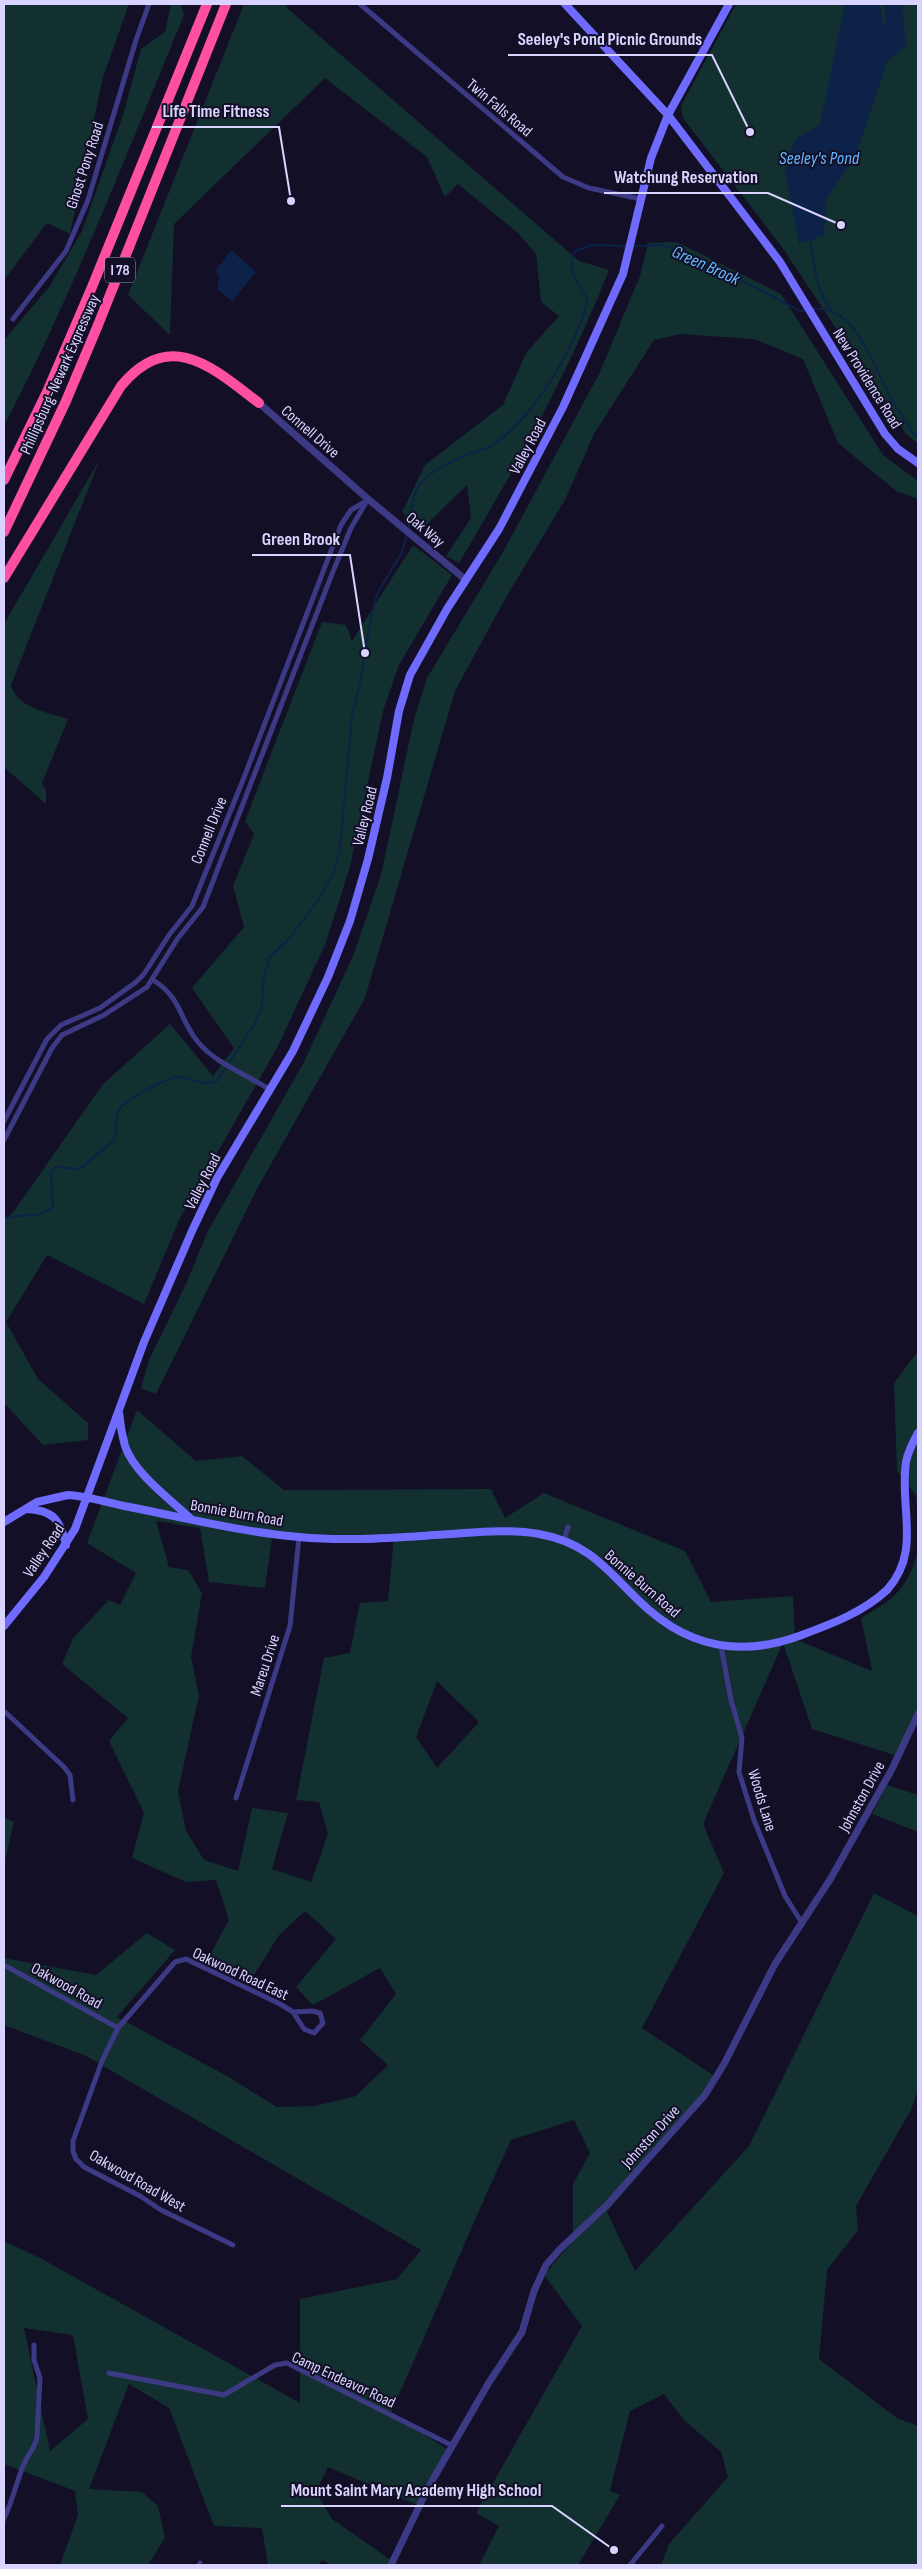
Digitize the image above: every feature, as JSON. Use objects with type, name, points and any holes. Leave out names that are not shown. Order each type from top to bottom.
[{"type":"highway","name":"Phillipsburg-Newark Expressway","points":[[4,480],[47,392],[81,313],[207,4]]},
{"type":"highway","name":"Phillipsburg-Newark Expressway","points":[[4,532],[66,401],[98,325],[226,4]]},
{"type":"highway","points":[[4,578],[121,386],[139,367],[160,357],[182,356],[194,358],[212,368],[259,403]]},
{"type":"main road","name":"New Providence Road","points":[[565,4],[668,115],[780,262],[805,300],[885,434],[898,449],[918,463]]},
{"type":"main road","name":"Valley Road","points":[[4,1626],[44,1577],[66,1545],[87,1497],[147,1334],[217,1178],[293,1052],[328,977],[350,921],[370,850],[387,778],[399,711],[410,675],[447,609],[499,529],[564,407],[595,341],[629,255],[651,158],[668,115],[729,4]]},
{"type":"main road","points":[[118,1409],[125,1446],[130,1457],[138,1469],[190,1518]]},
{"type":"main road","name":"Bonnie Burn Road","points":[[4,1522],[24,1509],[58,1496],[87,1497],[190,1518],[299,1537],[373,1539],[501,1531],[541,1534],[586,1552],[601,1562],[649,1610],[676,1629],[722,1646],[752,1647],[789,1639],[853,1614],[888,1589],[899,1577],[910,1546],[912,1531],[906,1466],[910,1448],[918,1433]]},
{"type":"main road","points":[[24,1509],[39,1509],[54,1517],[61,1528],[66,1545]]},
{"type":"street","name":"Ghost Pony Road","points":[[14,319],[66,251],[88,200],[136,40],[149,4]]},
{"type":"street","name":"Twin Falls Road","points":[[360,4],[563,177],[589,188],[641,199]]},
{"type":"street","name":"Connell Drive","points":[[259,403],[368,499]]},
{"type":"street","name":"Oak Way","points":[[368,499],[466,580]]},
{"type":"street","name":"Connell Drive","points":[[4,1140],[52,1048],[62,1035],[127,1001],[146,987],[153,980],[174,944],[203,907],[332,574],[351,528],[368,499]]},
{"type":"street","name":"Connell Drive","points":[[4,1121],[47,1039],[56,1029],[100,1008],[136,982],[144,974],[192,906],[341,525],[350,510],[368,499]]},
{"type":"street","points":[[153,980],[175,999],[199,1043],[222,1060],[270,1089]]},
{"type":"street","points":[[563,1542],[568,1527]]},
{"type":"street","name":"Mareu Drive","points":[[236,1798],[290,1626],[299,1537]]},
{"type":"street","name":"Woods Lane","points":[[722,1646],[731,1700],[742,1738],[739,1772],[754,1820],[785,1896],[802,1923]]},
{"type":"street","points":[[4,1711],[64,1767],[70,1775],[73,1800]]},
{"type":"street","name":"Johnston Drive","points":[[392,2565],[428,2488],[488,2384],[522,2332],[534,2291],[546,2265],[560,2249],[606,2206],[705,2095],[724,2064],[775,1964],[831,1878],[892,1769],[918,1714]]},
{"type":"street","name":"Oakwood Road East","points":[[118,2028],[169,1966],[181,1959],[186,1959],[293,2012],[312,2011],[320,2013],[322,2023],[314,2032],[304,2029],[293,2012]]},
{"type":"street","name":"Oakwood Road","points":[[4,1965],[118,2028]]},
{"type":"street","name":"Oakwood Road West","points":[[118,2028],[102,2060],[73,2141],[73,2151],[76,2159],[84,2167],[140,2196],[161,2210],[233,2245]]},
{"type":"street","points":[[4,2519],[14,2497],[22,2467],[36,2446],[40,2378],[34,2360],[34,2345]]},
{"type":"street","name":"Camp Endeavor Road","points":[[110,2373],[224,2395],[275,2365],[288,2363],[453,2446]]},
{"type":"street","points":[[630,2565],[661,2528]]},
{"type":"green space","points":[[4,4],[129,4],[103,77],[70,234],[47,223],[4,280]]},
{"type":"green space","points":[[171,4],[181,4],[184,15],[76,274],[4,426],[4,340],[50,286],[82,231],[123,115],[141,49],[165,32]]},
{"type":"green space","points":[[244,4],[285,4],[287,8],[579,261],[609,270],[559,383],[459,563],[446,556],[471,518],[467,485],[421,530],[402,512],[425,465],[503,405],[526,353],[559,316],[541,302],[536,254],[519,234],[458,184],[445,197],[427,157],[325,78],[174,224],[170,335],[128,295]]},
{"type":"green space","points":[[736,4],[918,4],[918,444],[906,434],[784,250],[683,118],[681,106]]},
{"type":"green space","points":[[677,242],[781,294],[883,455],[918,481],[918,499],[896,491],[838,443],[803,359],[754,339],[680,334],[654,340],[594,434],[565,500],[505,599],[455,691],[365,998],[258,1187],[156,1394],[141,1388],[149,1360],[185,1286],[208,1231],[304,1062],[353,956],[381,875],[414,719],[427,678],[503,552],[599,374],[640,276],[648,243]]},
{"type":"green space","points":[[100,459],[11,685],[14,693],[26,704],[68,719],[42,783],[46,791],[46,804],[4,767],[4,624]]},
{"type":"green space","points":[[413,545],[452,575],[399,665],[383,711],[350,867],[325,945],[277,1048],[180,1218],[144,1304],[47,1255],[6,1322],[38,1379],[88,1423],[88,1440],[43,1445],[4,1403],[4,1221],[14,1211],[103,1084],[170,1024],[213,1076],[234,1048],[192,988],[244,927],[233,886],[254,834],[245,821],[322,622],[346,625],[352,641]]},
{"type":"green space","points":[[918,1351],[918,1517],[916,1495],[897,1471],[894,1383]]},
{"type":"green space","points":[[137,1410],[196,1461],[242,1456],[284,1490],[491,1489],[505,1518],[544,1493],[685,1551],[711,1602],[793,1596],[795,1639],[872,1671],[861,1618],[891,1599],[898,1592],[909,1575],[918,1551],[918,1718],[901,1757],[812,1729],[783,1643],[703,1824],[724,1873],[642,2028],[719,2079],[607,2212],[635,2271],[749,2146],[874,1893],[918,1916],[918,2090],[911,2110],[856,2206],[858,2230],[827,2270],[819,2359],[897,2418],[918,2426],[918,2565],[661,2565],[669,2544],[728,2477],[721,2452],[684,2420],[664,2394],[630,2411],[610,2491],[620,2495],[578,2565],[479,2565],[499,2526],[476,2513],[582,2326],[544,2275],[573,2241],[573,2184],[590,2153],[574,2120],[511,2140],[391,2412],[451,2452],[422,2507],[328,2467],[316,2492],[332,2519],[398,2565],[332,2565],[322,2560],[319,2565],[268,2565],[262,2528],[214,2526],[169,2408],[129,2384],[89,2489],[142,2492],[158,2506],[165,2538],[148,2565],[60,2565],[78,2515],[75,2491],[4,2464],[4,2241],[40,2258],[300,2403],[300,2299],[397,2279],[421,2250],[86,2056],[4,2025],[4,1958],[96,1975],[147,1933],[175,1950],[117,2017],[227,2076],[277,2107],[315,2106],[356,2096],[388,2065],[360,2040],[396,1994],[380,1968],[313,2005],[296,1987],[336,1939],[305,1911],[279,1935],[251,1980],[207,1960],[229,1920],[216,1880],[186,1882],[132,1858],[144,1813],[109,1741],[128,1718],[62,1664],[73,1638],[109,1600],[120,1605],[136,1573],[87,1543]],"holes":[[[156,1521],[200,1528],[209,1582],[265,1588],[273,1531],[293,1534],[394,1536],[388,1601],[360,1603],[350,1653],[324,1658],[296,1800],[319,1802],[328,1834],[311,1882],[272,1869],[288,1813],[252,1808],[238,1871],[204,1860],[186,1831],[178,1791],[199,1695],[191,1657],[202,1593],[188,1570],[169,1567]],[[437,1681],[479,1722],[437,1768],[416,1737]],[[24,2328],[73,2335],[88,2419],[50,2451]]]},
{"type":"green space","points":[[887,1785],[918,1795],[918,1832],[872,1814]]},
{"type":"green space","points":[[4,1817],[14,1822],[4,1865]]},
{"type":"water","name":"Seeley's Pond","points":[[845,4],[879,4],[886,34],[885,4],[902,4],[906,46],[887,61],[856,155],[826,200],[824,235],[799,244],[785,172],[795,139],[820,125]]},
{"type":"water","points":[[231,250],[256,272],[232,301],[217,289],[219,277],[215,271]]},
{"type":"waterway","points":[[810,239],[819,286],[826,303],[832,310]]},
{"type":"waterway","name":"Green Brook","points":[[408,530],[414,496],[422,482],[443,466],[470,453],[490,447],[497,442],[527,414],[553,378],[574,338],[588,300],[574,276],[572,264],[575,251],[592,245],[628,246]]},
{"type":"waterway","name":"Green Brook","points":[[633,246],[663,245],[708,263],[800,311],[805,310]]},
{"type":"waterway","name":"Green Brook","points":[[813,309],[827,310],[840,316],[850,325],[867,350],[896,407],[913,433],[918,437]]},
{"type":"waterway","name":"Green Brook","points":[[4,1219],[35,1215],[53,1207],[51,1173],[56,1167],[80,1169],[114,1140],[116,1118],[119,1110],[129,1100],[157,1084],[174,1078],[180,1077],[207,1083],[217,1081],[255,1023],[262,1005],[263,982],[269,958],[289,939],[321,896],[333,873],[340,850],[352,715],[361,679],[369,627],[377,594],[402,552],[407,535]]},
{"type":"place","name":"Seeley's Pond Picnic Grounds","points":[[750,132]]},
{"type":"place","name":"Life Time Fitness","points":[[291,201]]},
{"type":"place","name":"Watchung Reservation","points":[[841,225]]},
{"type":"place","name":"Green Brook","points":[[365,653]]},
{"type":"place","name":"Mount Saint Mary Academy High School","points":[[614,2550]]}]
